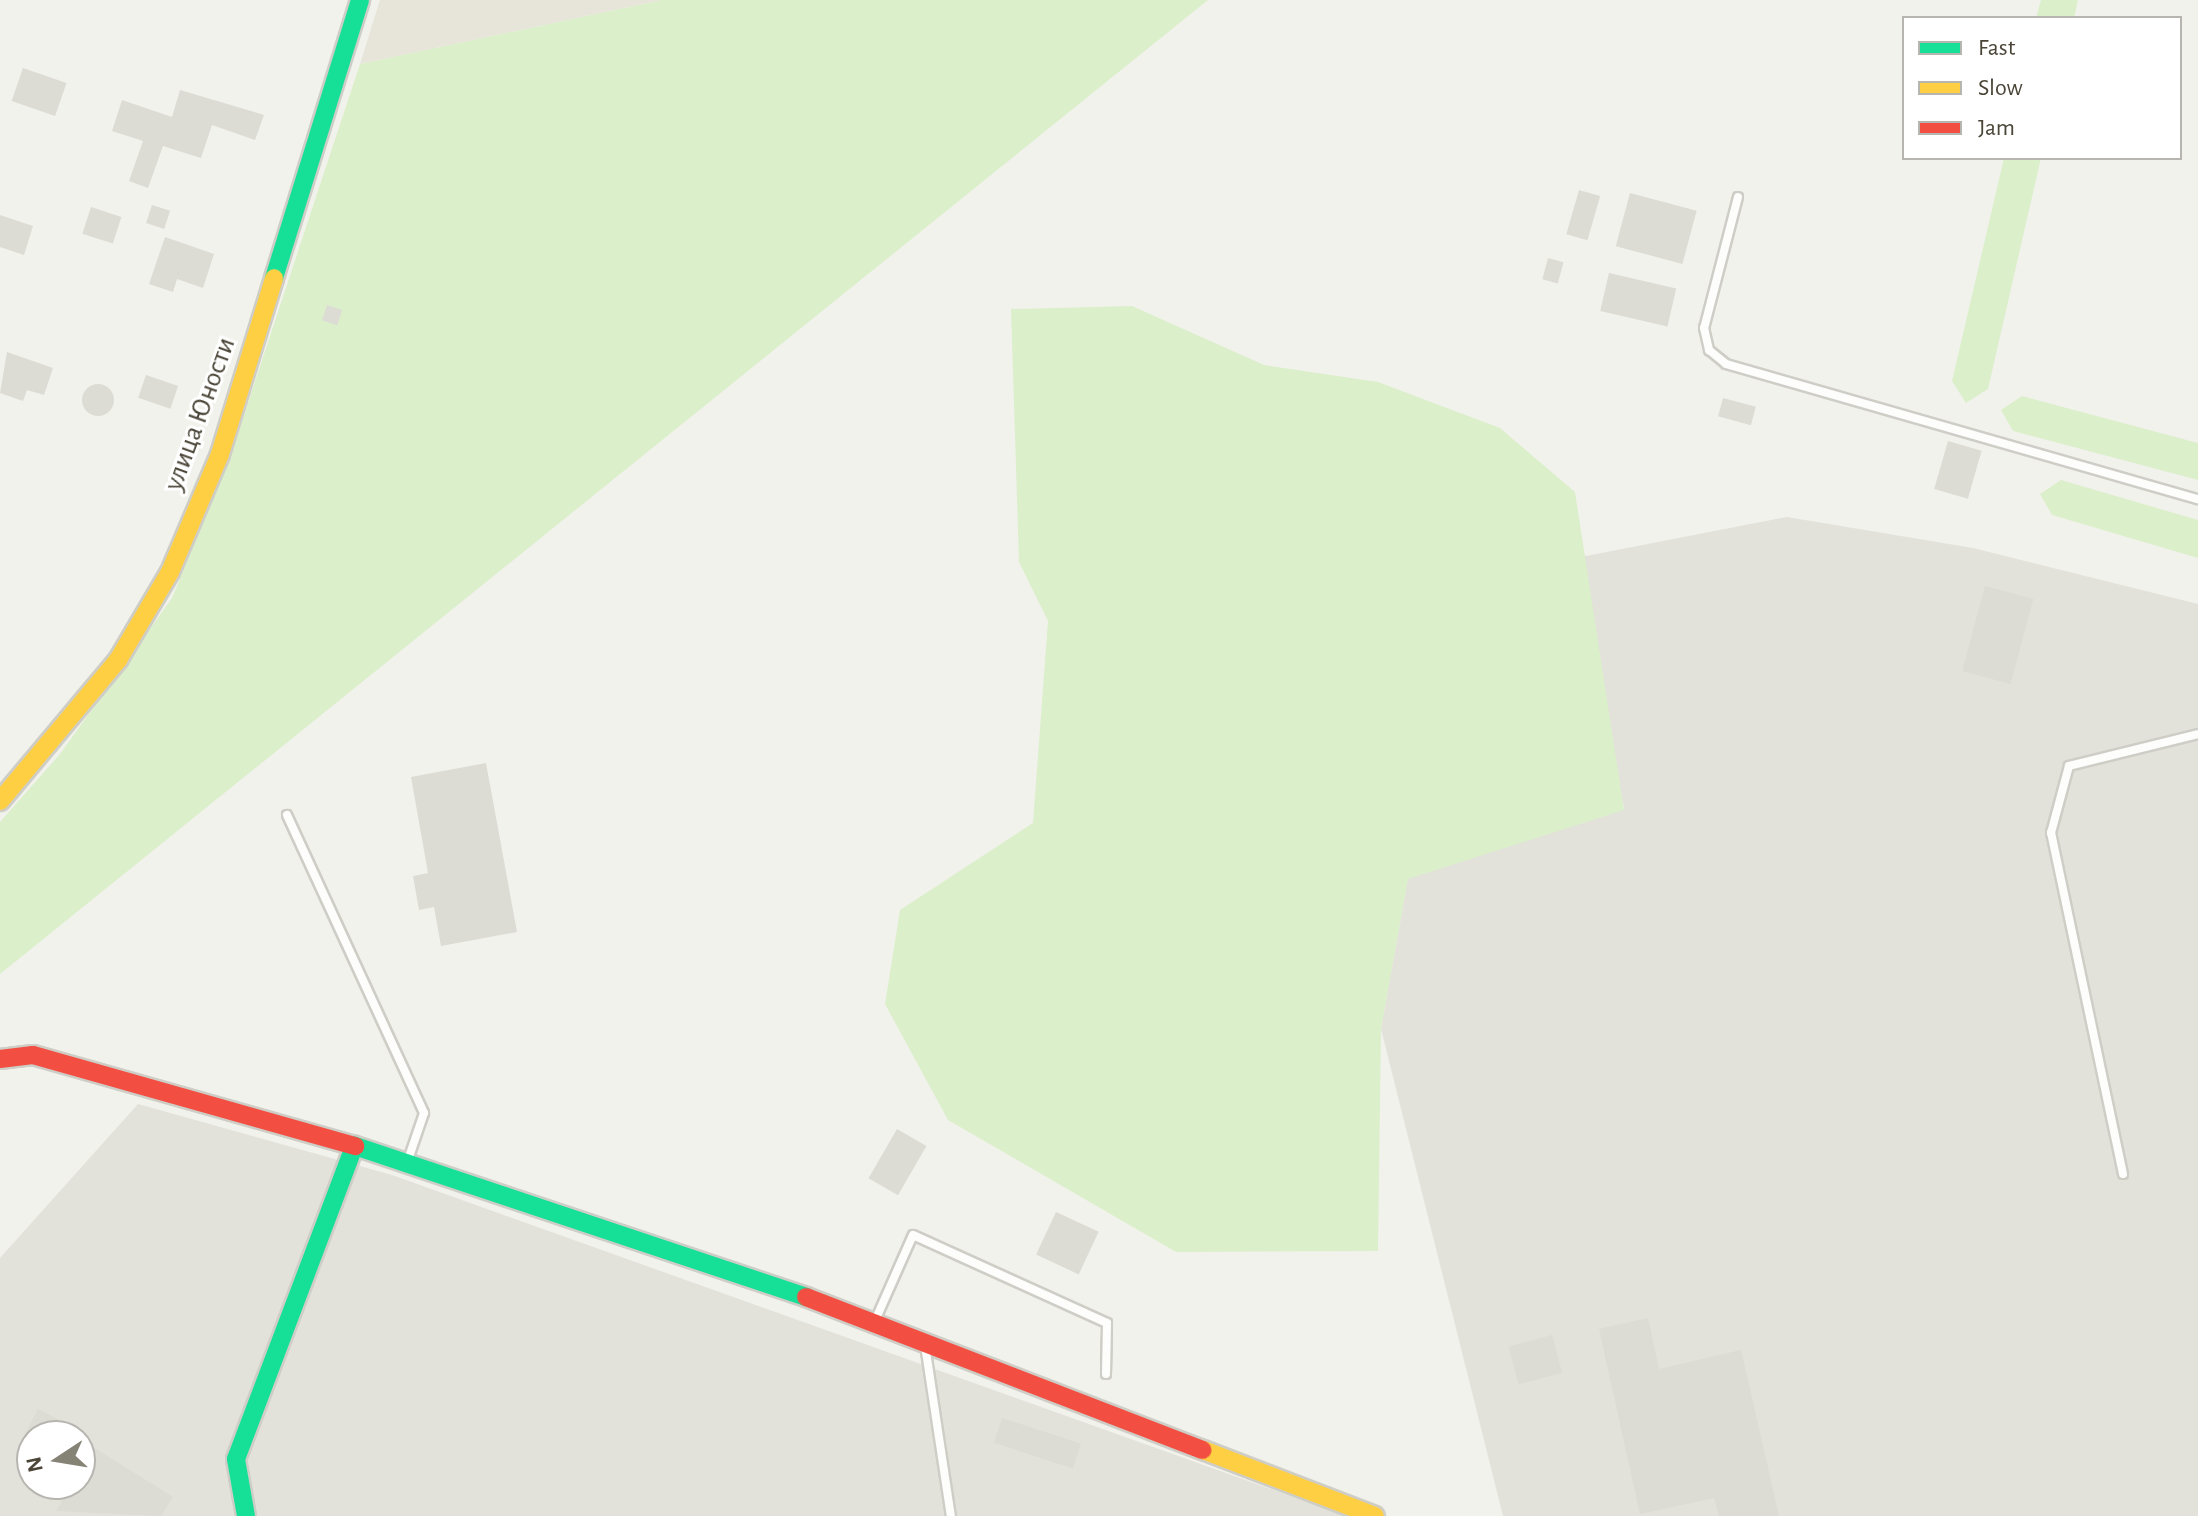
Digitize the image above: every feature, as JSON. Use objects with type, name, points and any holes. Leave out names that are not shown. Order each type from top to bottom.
[{"type":"street","name":"улица Юности","points":[[0,801],[118,660],[170,572],[220,454],[360,0]]},
{"type":"street","points":[[0,1059],[33,1055],[408,1161],[874,1324],[1375,1516]]},
{"type":"street","points":[[246,1516],[236,1459],[354,1146]]},
{"type":"lane","points":[[1738,197],[1704,328],[1709,350],[1726,364],[2198,499]]},
{"type":"lane","points":[[2123,1174],[2051,833],[2069,766],[2198,734]]},
{"type":"lane","points":[[287,815],[424,1113],[408,1161]]},
{"type":"lane","points":[[874,1324],[913,1235],[1107,1323],[1106,1374]]},
{"type":"lane","points":[[925,1344],[951,1516]]},
{"type":"shaded area","points":[[380,0],[662,0],[360,64]]},
{"type":"shaded area","points":[[1787,517],[1973,548],[2198,604],[2198,1516],[1503,1516],[1381,1029],[1408,878],[1624,809],[1581,557]]},
{"type":"shaded area","points":[[138,1104],[392,1175],[1346,1516],[0,1516],[0,1258]]},
{"type":"green space","points":[[662,0],[1208,0],[0,974],[0,822],[60,754],[172,598],[230,457],[360,64]]},
{"type":"green space","points":[[2041,0],[2078,0],[2074,16],[2037,16]]},
{"type":"green space","points":[[2004,160],[2041,160],[1988,389],[1966,403],[1952,381]]},
{"type":"green space","points":[[1132,306],[1264,365],[1378,382],[1500,428],[1575,492],[1624,810],[1408,879],[1381,1029],[1378,1251],[1176,1252],[948,1120],[885,1004],[900,910],[1033,823],[1048,621],[1019,562],[1011,309]]},
{"type":"green space","points":[[2022,396],[2198,443],[2198,480],[2013,431],[2001,410]]},
{"type":"green space","points":[[2061,480],[2198,520],[2198,558],[2052,515],[2040,494]]},
{"type":"building","points":[[23,68],[66,83],[55,116],[12,101]]},
{"type":"building","points":[[180,90],[264,115],[255,140],[212,125],[201,158],[163,146],[148,188],[129,181],[143,141],[112,131],[122,100],[172,117]]},
{"type":"building","points":[[1579,190],[1600,196],[1587,240],[1566,234]]},
{"type":"building","points":[[1630,193],[1697,211],[1682,264],[1616,246]]},
{"type":"building","points":[[152,205],[170,211],[164,229],[146,223]]},
{"type":"building","points":[[91,207],[121,217],[113,244],[82,234]]},
{"type":"building","points":[[0,215],[33,226],[24,255],[0,247]]},
{"type":"building","points":[[165,237],[214,254],[203,288],[177,279],[173,292],[149,284]]},
{"type":"building","points":[[1548,258],[1563,262],[1558,283],[1542,279]]},
{"type":"building","points":[[1609,273],[1676,289],[1667,327],[1600,311]]},
{"type":"building","points":[[327,305],[342,310],[337,325],[322,320]]},
{"type":"building","points":[[7,352],[53,368],[44,395],[27,390],[23,401],[0,393]]},
{"type":"building","points":[[146,375],[178,386],[170,409],[138,398]]},
{"type":"building","points":[[98,384],[109,389],[114,400],[109,411],[98,416],[87,411],[82,400],[87,389]]},
{"type":"building","points":[[1723,398],[1756,407],[1751,425],[1718,416]]},
{"type":"building","points":[[1948,441],[1982,451],[1968,499],[1934,489]]},
{"type":"building","points":[[1985,586],[2033,599],[2011,684],[1962,671]]},
{"type":"building","points":[[486,763],[517,932],[441,946],[434,907],[419,910],[413,876],[428,873],[411,777]]},
{"type":"building","points":[[897,1129],[926,1146],[898,1195],[868,1178]]},
{"type":"building","points":[[1056,1212],[1099,1232],[1079,1274],[1036,1255]]},
{"type":"building","points":[[1648,1318],[1659,1369],[1741,1350],[1779,1516],[1719,1516],[1714,1498],[1640,1514],[1599,1329]]},
{"type":"building","points":[[1552,1335],[1562,1373],[1519,1384],[1509,1347]]},
{"type":"building","points":[[38,1409],[59,1420],[32,1420]]},
{"type":"building","points":[[1002,1418],[1081,1444],[1073,1468],[994,1443]]},
{"type":"building","points":[[96,1449],[173,1497],[161,1516],[56,1511],[63,1500],[96,1500]]},
{"type":"traffic: fast","points":[[274,278],[360,0]]},
{"type":"traffic: fast","points":[[246,1516],[236,1459],[354,1146]]},
{"type":"traffic: fast","points":[[355,1146],[806,1297]]},
{"type":"traffic: slow","points":[[0,801],[118,660],[170,572],[220,454],[274,278]]},
{"type":"traffic: slow","points":[[1203,1450],[1375,1516]]},
{"type":"traffic: jam","points":[[0,1059],[33,1055],[355,1146]]},
{"type":"traffic: jam","points":[[806,1297],[1203,1450]]}]
